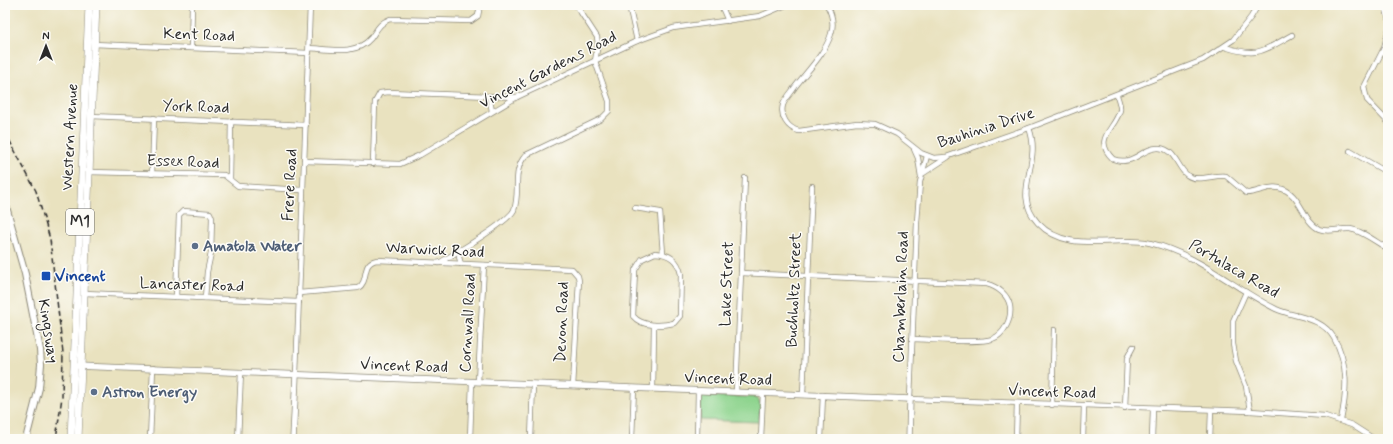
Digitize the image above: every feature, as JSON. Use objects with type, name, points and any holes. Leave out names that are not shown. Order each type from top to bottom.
[{"type":"main road","name":"Western Avenue","points":[[89,5],[91,44]]},
{"type":"main road","name":"Western Avenue","points":[[78,439],[78,366],[88,116],[91,44],[96,5]]},
{"type":"main road","name":"Western Avenue","points":[[71,439],[84,293],[86,172]]},
{"type":"main road","name":"Kingsway","points":[[5,203],[8,223],[39,337],[41,364],[37,402],[26,439]]},
{"type":"street","points":[[191,48],[192,5]]},
{"type":"street","name":"Frere Road","points":[[293,439],[310,5]]},
{"type":"street","name":"Kent Road","points":[[91,44],[309,51],[349,50],[358,48],[370,38],[379,24],[390,19],[471,22],[478,16],[480,5]]},
{"type":"street","points":[[439,263],[512,214],[515,208],[517,172],[521,160],[526,155],[606,116],[609,111],[609,101],[595,61],[598,44],[597,37],[576,5]]},
{"type":"street","points":[[629,5],[637,41]]},
{"type":"street","points":[[721,5],[728,22]]},
{"type":"street","name":"Vincent Gardens Road","points":[[304,161],[394,165],[407,162],[517,97],[637,41],[664,30],[728,22],[766,15],[786,5]]},
{"type":"street","name":"Bauhinia Drive","points":[[827,5],[832,21],[831,34],[824,48],[785,100],[782,111],[785,121],[791,128],[799,131],[857,124],[875,124],[891,130],[927,156],[940,158],[1030,128],[1193,65],[1225,47],[1242,29],[1258,5]]},
{"type":"street","points":[[1385,5],[1388,17]]},
{"type":"street","points":[[1388,32],[1384,48],[1366,78],[1364,87],[1367,100],[1388,122]]},
{"type":"street","points":[[1225,47],[1243,52],[1258,52],[1292,35]]},
{"type":"street","points":[[373,164],[376,98],[380,93],[388,92],[517,97]]},
{"type":"street","points":[[1117,95],[1120,112],[1107,131],[1104,140],[1107,151],[1113,159],[1128,161],[1155,148],[1162,148],[1173,156],[1189,176],[1197,178],[1226,176],[1246,192],[1258,192],[1274,187],[1284,189],[1297,201],[1311,221],[1318,228],[1324,230],[1351,229],[1388,249]]},
{"type":"street","points":[[490,96],[492,111]]},
{"type":"street","name":"York Road","points":[[88,116],[306,125]]},
{"type":"street","points":[[152,174],[154,118]]},
{"type":"street","points":[[230,179],[231,121]]},
{"type":"street","name":"Portulaca Road","points":[[1030,128],[1034,148],[1026,200],[1032,215],[1048,232],[1067,241],[1140,242],[1172,250],[1199,262],[1246,292],[1283,311],[1315,320],[1331,334],[1339,348],[1346,376],[1345,398],[1341,420]]},
{"type":"street","points":[[914,148],[922,176],[951,155]]},
{"type":"street","points":[[1350,151],[1388,173]]},
{"type":"street","name":"Chamberlain Road","points":[[909,439],[915,280],[922,176],[927,156]]},
{"type":"street","name":"Essex Road","points":[[86,172],[224,175],[238,186],[302,190]]},
{"type":"street","name":"Lake Street","points":[[736,392],[745,178]]},
{"type":"street","name":"Buchholtz Street","points":[[803,394],[812,186]]},
{"type":"street","points":[[635,208],[660,212],[663,254]]},
{"type":"street","points":[[176,297],[179,216],[183,211],[192,211],[208,212],[212,218],[211,253],[207,272],[205,298]]},
{"type":"street","points":[[461,249],[459,257],[461,264]]},
{"type":"street","points":[[655,253],[663,254],[676,261],[680,267],[681,274],[680,316],[674,323],[654,325],[642,323],[633,316],[635,270],[642,259],[655,253]]},
{"type":"street","name":"Warwick Road","points":[[299,293],[358,288],[364,283],[367,265],[372,261],[565,268]]},
{"type":"street","name":"Cornwall Road","points":[[470,439],[484,265]]},
{"type":"street","name":"Devon Road","points":[[565,268],[575,271],[579,281],[573,386]]},
{"type":"street","points":[[741,273],[975,283],[995,286],[1007,298],[1010,306],[1010,314],[1003,331],[992,339],[978,341],[912,339]]},
{"type":"street","points":[[1246,292],[1233,321],[1233,344],[1236,361],[1246,386],[1250,411]]},
{"type":"street","name":"Lancaster Road","points":[[84,293],[299,302]]},
{"type":"street","points":[[653,389],[654,325]]},
{"type":"street","points":[[1052,405],[1054,330]]},
{"type":"street","points":[[1125,408],[1127,358],[1133,347]]},
{"type":"street","name":"Vincent Road","points":[[78,366],[1125,408],[1250,411],[1325,416],[1341,420],[1374,439]]},
{"type":"street","points":[[150,439],[153,368]]},
{"type":"street","points":[[238,439],[241,372]]},
{"type":"street","points":[[531,439],[533,384]]},
{"type":"street","points":[[632,439],[634,388]]},
{"type":"street","points":[[697,439],[698,391]]},
{"type":"street","points":[[761,439],[762,393]]},
{"type":"street","points":[[821,439],[823,395]]},
{"type":"street","points":[[1016,403],[1016,439]]},
{"type":"street","points":[[1083,439],[1084,406]]},
{"type":"street","points":[[1152,439],[1153,409]]},
{"type":"street","points":[[1210,439],[1211,411]]},
{"type":"green space","points":[[703,396],[757,397],[760,402],[759,422],[700,420],[701,398]]},
{"type":"railway","points":[[5,132],[36,191],[50,239],[63,353],[62,397],[56,439]]},
{"type":"place","name":"Amatola Water","points":[[195,246]]},
{"type":"place","name":"Vincent","points":[[46,276]]},
{"type":"place","name":"Astron Energy","points":[[94,392]]}]
